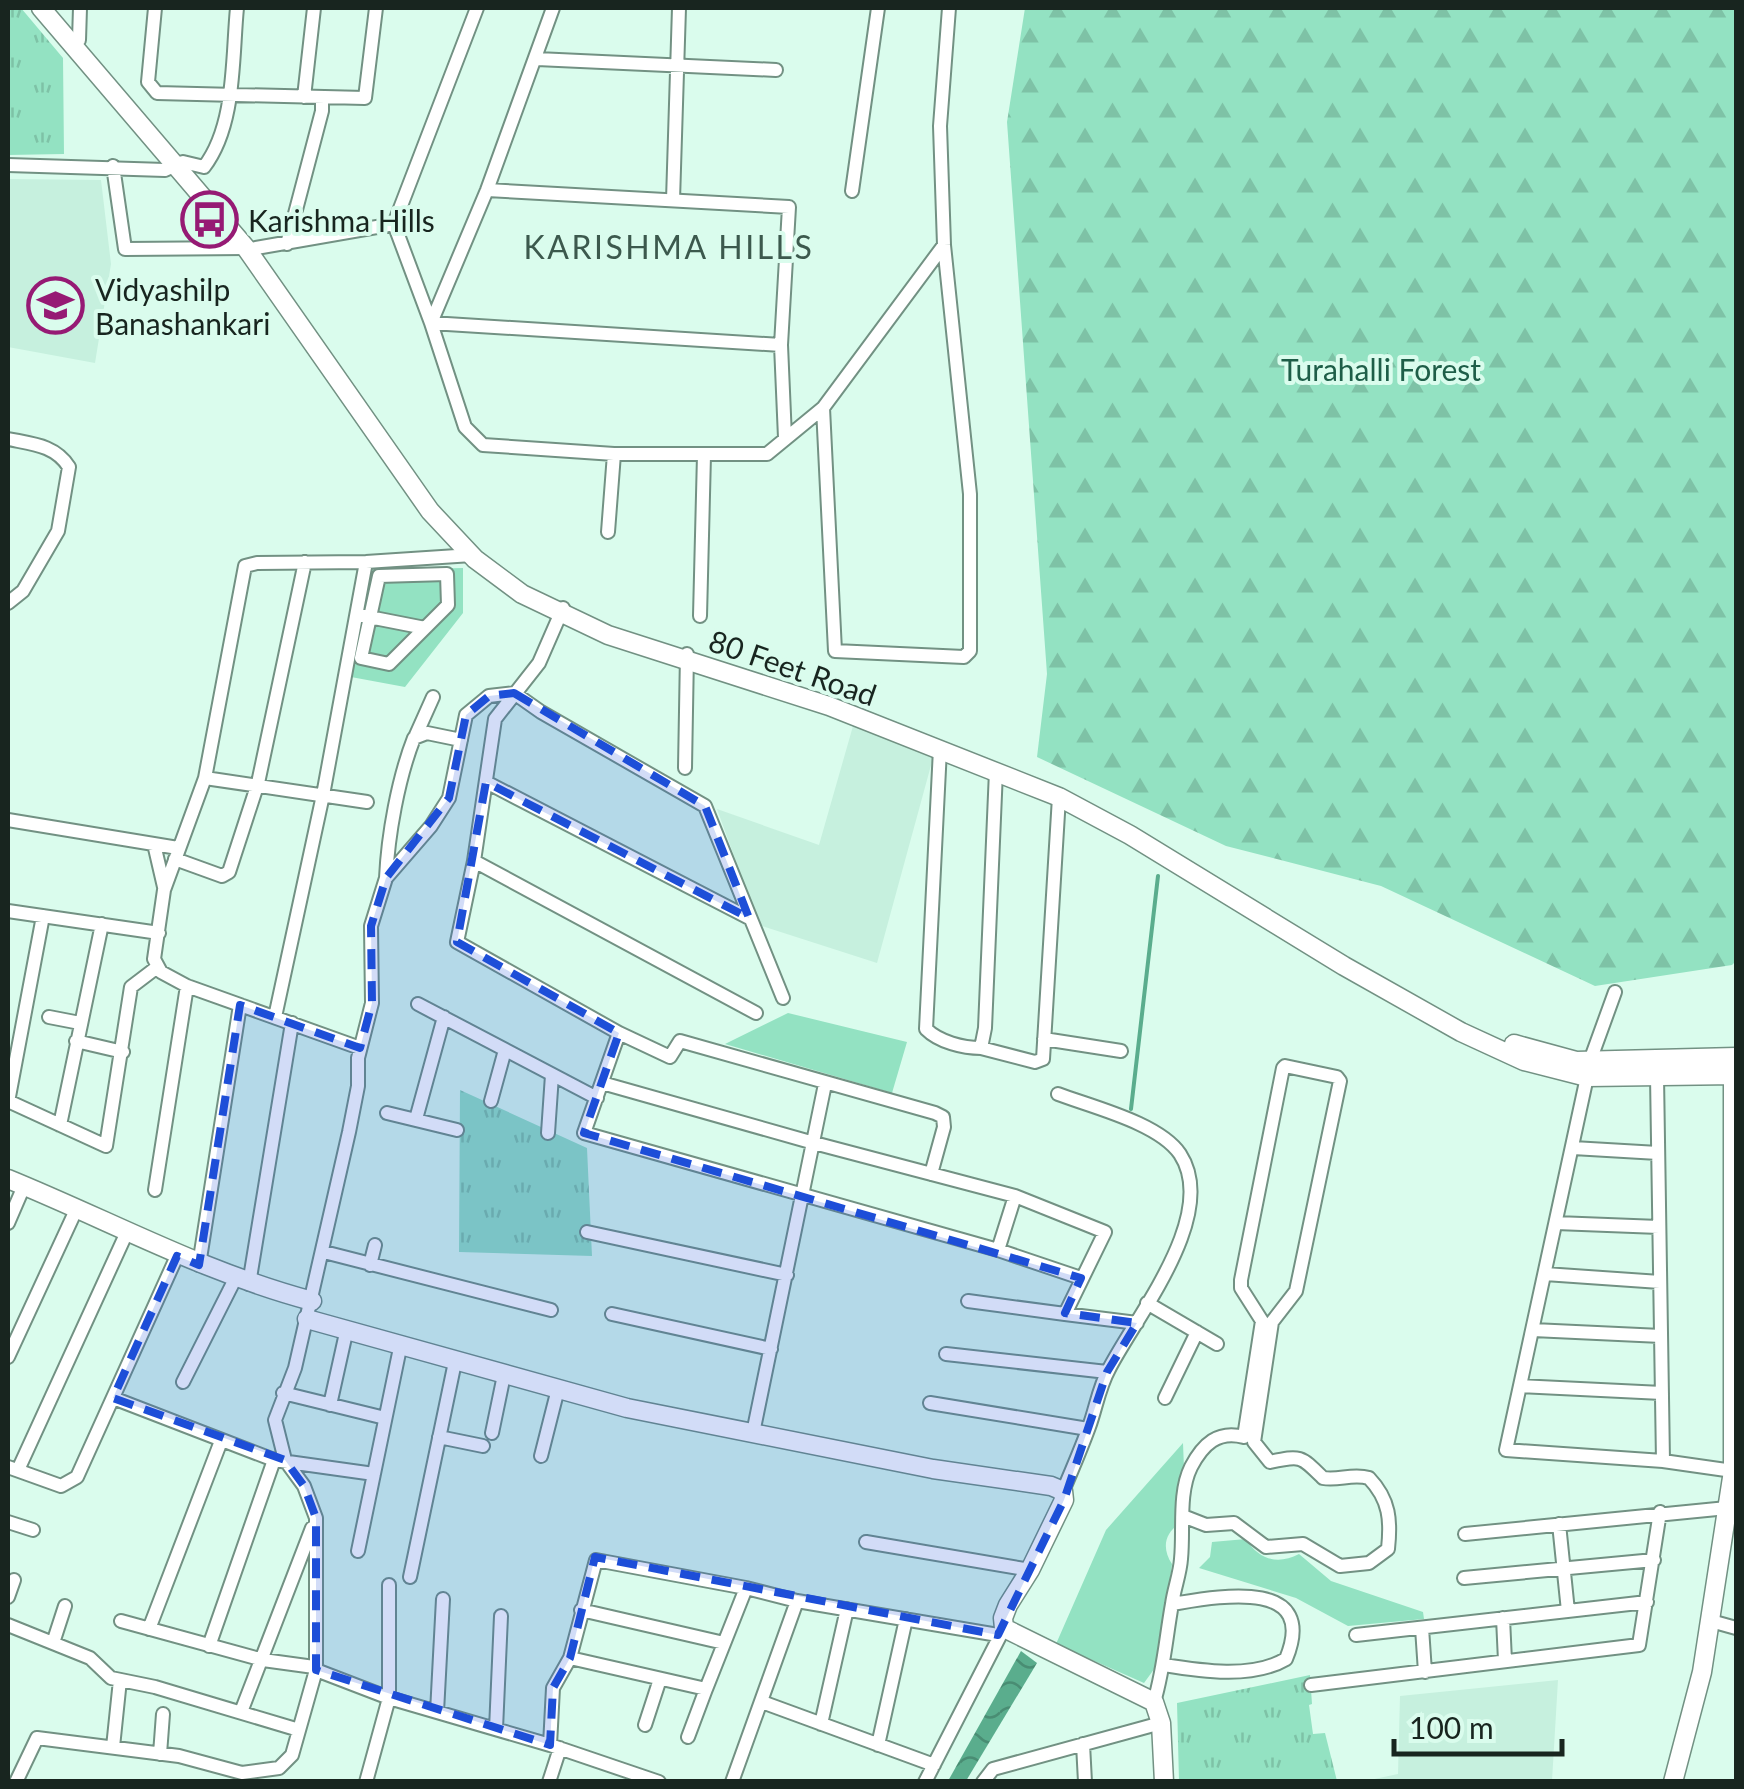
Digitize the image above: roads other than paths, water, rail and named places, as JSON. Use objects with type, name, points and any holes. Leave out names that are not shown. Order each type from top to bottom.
[{"type":"main road","name":"80 Feet Road","points":[[41,8],[251,248],[451,524],[510,576],[562,610]]},
{"type":"main road","name":"80 Feet Road","points":[[50,8],[179,164]]},
{"type":"main road","name":"80 Feet Road","points":[[251,248],[414,490],[472,555],[505,582],[562,610],[830,706],[1059,797],[1114,826],[1344,966],[1465,1024],[1530,1050],[1589,1069],[1657,1076],[1735,1066]]},
{"type":"main road","name":"80 Feet Road","points":[[687,656],[832,698],[1062,789],[1134,828],[1411,998]]},
{"type":"main road","name":"80 Feet Road","points":[[1589,1069],[1735,1066]]},
{"type":"main road","points":[[1672,1780],[1702,1672],[1735,1470],[1735,1066]]},
{"type":"main road","points":[[16,1182],[178,1256],[310,1310],[346,1333],[627,1408],[1063,1491],[1064,1500],[1003,1618],[1013,1636],[1154,1702],[1162,1723],[1164,1782]]},
{"type":"street","points":[[78,40],[80,8]]},
{"type":"street","points":[[155,8],[148,82],[157,93],[365,98],[376,8]]},
{"type":"street","points":[[8,165],[165,170],[179,164],[204,167],[214,153],[229,94],[237,8]]},
{"type":"street","points":[[304,97],[314,8]]},
{"type":"street","points":[[478,8],[394,224],[465,427],[483,445],[614,454],[767,454],[823,408],[944,244]]},
{"type":"street","points":[[431,323],[487,190],[553,8]]},
{"type":"street","points":[[673,200],[679,8]]},
{"type":"street","points":[[852,191],[878,8]]},
{"type":"street","points":[[823,408],[835,651],[964,658],[970,650],[970,494],[944,244],[940,126],[949,8]]},
{"type":"street","points":[[537,59],[776,70]]},
{"type":"street","points":[[286,244],[322,111],[322,97]]},
{"type":"street","points":[[113,166],[125,249],[251,248],[394,224]]},
{"type":"street","points":[[487,190],[789,207],[781,345],[785,438]]},
{"type":"street","points":[[431,323],[781,345]]},
{"type":"street","points":[[8,439],[46,447],[60,454],[69,467],[58,531],[23,590],[8,602]]},
{"type":"street","points":[[608,532],[614,454]]},
{"type":"street","points":[[700,616],[704,455]]},
{"type":"street","points":[[360,1048],[168,978],[156,968],[154,958],[164,890],[205,778],[245,566],[472,555]]},
{"type":"street","points":[[8,820],[154,844],[222,876],[228,874],[258,783],[305,562]]},
{"type":"street","points":[[275,1017],[363,616],[379,576],[447,574],[448,605],[388,664],[361,658],[363,616],[366,562]]},
{"type":"street","points":[[562,610],[539,663],[495,720],[474,861],[457,942],[619,1034],[670,1057],[680,1041],[943,1117],[944,1127],[931,1174]]},
{"type":"street","points":[[363,616],[425,628]]},
{"type":"street","points":[[686,768],[687,656]]},
{"type":"street","points":[[386,878],[431,826],[449,798],[466,715],[489,696],[514,693],[706,806],[783,998]]},
{"type":"street","points":[[209,1646],[279,1460],[275,1420],[295,1368],[310,1310],[356,1098],[360,1048],[372,1003],[370,926],[386,878],[388,846],[405,762],[433,698]]},
{"type":"street","points":[[416,735],[427,733],[460,740]]},
{"type":"street","points":[[940,749],[926,1029],[934,1036],[968,1048],[1040,1062],[1059,797]]},
{"type":"street","points":[[982,1048],[996,770]]},
{"type":"street","points":[[205,778],[367,802]]},
{"type":"street","points":[[486,782],[749,918]]},
{"type":"street","points":[[154,844],[164,890]]},
{"type":"street","points":[[474,861],[756,1014]]},
{"type":"street","points":[[8,911],[159,933]]},
{"type":"street","points":[[43,916],[8,1102],[106,1146],[131,988],[156,968]]},
{"type":"street","points":[[60,1125],[102,924]]},
{"type":"street","points":[[156,1190],[187,986]]},
{"type":"street","points":[[1615,992],[1589,1069],[1506,1450],[1735,1470]]},
{"type":"street","points":[[418,1004],[596,1098]]},
{"type":"street","points":[[199,1264],[240,1005]]},
{"type":"street","points":[[49,1017],[80,1023]]},
{"type":"street","points":[[416,1119],[444,1017]]},
{"type":"street","points":[[183,1382],[242,1281],[292,1023]]},
{"type":"street","points":[[619,1034],[584,1133],[998,1250],[1081,1278]]},
{"type":"street","points":[[1044,1040],[1120,1051]]},
{"type":"street","points":[[76,1041],[123,1052]]},
{"type":"street","points":[[491,1101],[505,1050]]},
{"type":"street","points":[[1183,1516],[1206,1525],[1234,1523],[1266,1547],[1303,1544],[1340,1566],[1369,1563],[1388,1549],[1392,1518],[1378,1487],[1369,1478],[1350,1474],[1334,1480],[1322,1478],[1310,1462],[1301,1458],[1270,1462],[1254,1442],[1252,1420],[1264,1350],[1272,1322],[1296,1291],[1340,1081],[1337,1077],[1285,1066],[1241,1280],[1241,1288],[1262,1321],[1264,1350]]},
{"type":"street","points":[[548,1133],[552,1075]]},
{"type":"street","points":[[1657,1076],[1664,1462]]},
{"type":"street","points":[[602,1082],[1015,1196],[1104,1232],[1064,1314]]},
{"type":"street","points":[[753,1433],[825,1084]]},
{"type":"street","points":[[1058,1094],[1148,1128],[1180,1154],[1189,1176],[1184,1234],[1107,1372],[1063,1491]]},
{"type":"street","points":[[387,1113],[457,1130]]},
{"type":"street","points":[[1573,1148],[1658,1152]]},
{"type":"street","points":[[8,1222],[16,1182]]},
{"type":"street","points":[[998,1250],[1015,1196]]},
{"type":"street","points":[[8,1357],[76,1210]]},
{"type":"street","points":[[1556,1223],[1660,1227]]},
{"type":"street","points":[[127,1232],[12,1468],[61,1486],[78,1477],[178,1256]]},
{"type":"street","points":[[587,1232],[787,1275]]},
{"type":"street","points":[[370,1265],[375,1245]]},
{"type":"street","points":[[324,1252],[551,1310]]},
{"type":"street","points":[[1545,1274],[1660,1282]]},
{"type":"street","points":[[968,1301],[1136,1323]]},
{"type":"street","points":[[1147,1303],[1217,1344]]},
{"type":"street","points":[[612,1314],[771,1349]]},
{"type":"street","points":[[1533,1330],[1661,1336]]},
{"type":"street","points":[[1164,1398],[1198,1332]]},
{"type":"street","points":[[330,1405],[346,1333]]},
{"type":"street","points":[[358,1551],[400,1348]]},
{"type":"street","points":[[946,1354],[1107,1372]]},
{"type":"street","points":[[410,1578],[454,1362]]},
{"type":"street","points":[[492,1433],[504,1375]]},
{"type":"street","points":[[1521,1386],[1662,1393]]},
{"type":"street","points":[[541,1456],[558,1390]]},
{"type":"street","points":[[283,1393],[385,1418]]},
{"type":"street","points":[[113,1398],[279,1460],[374,1474]]},
{"type":"street","points":[[930,1404],[1088,1429]]},
{"type":"street","points":[[1154,1702],[1164,1666],[1181,1562],[1189,1470],[1212,1439],[1228,1433],[1244,1437],[1252,1420]]},
{"type":"street","points":[[439,1436],[483,1446]]},
{"type":"street","points":[[150,1629],[221,1441]]},
{"type":"street","points":[[16,1782],[37,1738],[160,1754],[242,1773],[277,1775],[292,1755],[315,1669],[316,1518],[304,1486],[279,1460]]},
{"type":"street","points":[[1465,1534],[1660,1512],[1728,1500]]},
{"type":"street","points":[[1312,1686],[1639,1644],[1660,1512]]},
{"type":"street","points":[[241,1712],[316,1518]]},
{"type":"street","points":[[8,1522],[33,1530]]},
{"type":"street","points":[[1559,1524],[1568,1611]]},
{"type":"street","points":[[866,1542],[1030,1570]]},
{"type":"street","points":[[549,1782],[555,1746],[553,1688],[570,1658],[593,1564],[603,1558],[798,1601],[1013,1636],[925,1782]]},
{"type":"street","points":[[1464,1578],[1654,1560]]},
{"type":"street","points":[[8,1597],[14,1580]]},
{"type":"street","points":[[366,1782],[389,1698],[389,1585]]},
{"type":"street","points":[[688,1736],[746,1588]]},
{"type":"street","points":[[1164,1666],[1216,1671],[1265,1667],[1286,1659],[1292,1634],[1286,1611],[1276,1602],[1257,1596],[1216,1596],[1172,1604]]},
{"type":"street","points":[[437,1712],[443,1599]]},
{"type":"street","points":[[732,1782],[798,1601]]},
{"type":"street","points":[[1356,1635],[1647,1602]]},
{"type":"street","points":[[53,1643],[66,1606]]},
{"type":"street","points":[[822,1724],[847,1609]]},
{"type":"street","points":[[581,1610],[724,1643]]},
{"type":"street","points":[[496,1729],[501,1616]]},
{"type":"street","points":[[1502,1618],[1505,1662]]},
{"type":"street","points":[[878,1745],[906,1619]]},
{"type":"street","points":[[121,1621],[262,1660],[315,1669],[389,1698],[555,1746],[638,1779],[659,1782]]},
{"type":"street","points":[[1711,1621],[1736,1628]]},
{"type":"street","points":[[8,1625],[90,1658],[107,1676],[298,1730]]},
{"type":"street","points":[[1422,1628],[1425,1672]]},
{"type":"street","points":[[570,1658],[706,1690]]},
{"type":"street","points":[[645,1725],[660,1679]]},
{"type":"street","points":[[113,1747],[120,1680]]},
{"type":"street","points":[[762,1702],[934,1766]]},
{"type":"street","points":[[160,1754],[163,1714]]},
{"type":"street","points":[[983,1782],[993,1768],[1162,1723]]},
{"type":"street","points":[[1084,1744],[1085,1782]]},
{"type":"water","points":[[1021,1651],[1037,1663],[966,1781],[948,1781]]},
{"type":"waterway","points":[[1131,1109],[1158,876]]},
{"type":"place","name":"Karishma Hills","points":[[209,220]]},
{"type":"place","name":"Vidyashilp Banashankari","points":[[56,306]]},
{"type":"district","name":"KARISHMA HILLS","points":[[669,246]]},
{"type":"park label","name":"Turahalli Forest","points":[[1381,369]]}]
